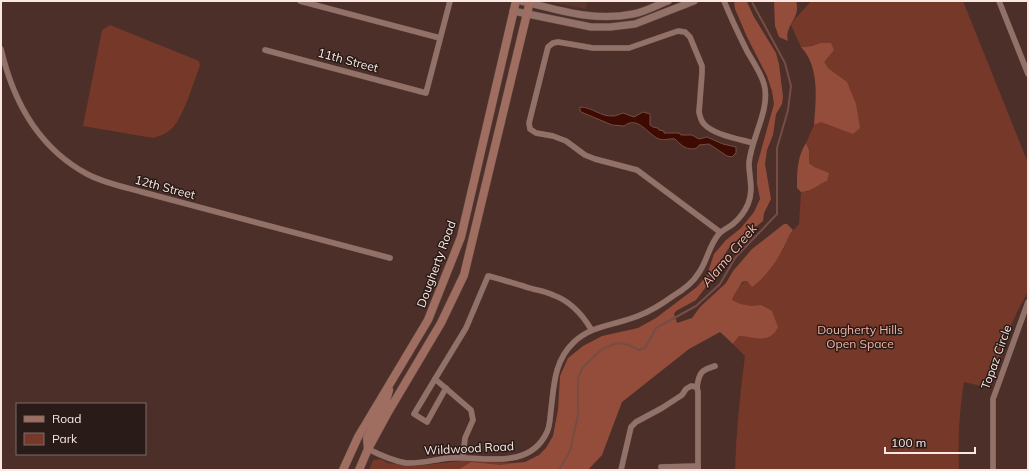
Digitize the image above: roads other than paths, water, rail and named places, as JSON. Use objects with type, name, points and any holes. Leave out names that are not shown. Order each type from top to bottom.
[{"type":"main road","name":"Dougherty Road","points":[[343,470],[358,437],[428,320],[461,237],[516,1]]},
{"type":"main road","name":"Dougherty Road","points":[[360,470],[368,449],[387,414],[441,324],[464,275],[530,2]]},
{"type":"main road","points":[[368,449],[367,438],[386,401],[390,384]]},
{"type":"street","points":[[300,1],[440,38],[450,1]]},
{"type":"street","points":[[521,1],[584,16],[604,18],[635,14],[668,1]]},
{"type":"street","points":[[513,11],[591,27],[610,27],[635,24],[694,1]]},
{"type":"street","name":"Wildwood Road","points":[[368,449],[390,459],[417,463],[462,457],[502,459],[516,458],[528,453],[536,446],[547,432],[550,421],[553,383],[559,362],[567,349],[591,329],[637,317],[651,310],[688,286],[699,274],[706,259],[710,245],[720,232],[734,223],[743,213],[748,204],[752,191],[750,163],[753,143],[764,107],[766,95],[764,84],[736,30],[724,1]]},
{"type":"street","points":[[999,1],[1028,74]]},
{"type":"street","points":[[720,232],[637,170],[595,159],[585,155],[566,141],[553,136],[536,133],[530,129],[530,123],[548,47],[553,43],[558,42],[594,48],[629,48],[678,31],[685,32],[690,37],[702,66],[699,112],[704,125],[732,137],[753,143]]},
{"type":"street","name":"11th Street","points":[[265,50],[426,93],[440,38]]},
{"type":"street","name":"12th Street","points":[[1,49],[11,84],[22,107],[34,126],[57,153],[88,174],[135,190],[390,258]]},
{"type":"street","points":[[446,388],[427,422],[414,414],[466,328],[488,276],[553,294],[578,310],[585,318],[591,329]]},
{"type":"street","name":"Topaz Circle","points":[[993,470],[993,399],[1028,302]]},
{"type":"street","points":[[661,467],[698,468],[697,387],[699,376],[704,369],[715,366]]},
{"type":"street","points":[[435,379],[471,410],[473,420],[465,438],[462,457]]},
{"type":"street","points":[[621,470],[631,427],[636,422],[667,405],[682,394],[686,388],[691,386],[697,387]]},
{"type":"waterway","name":"Alamo Creek","points":[[559,470],[570,451],[578,415],[578,378],[583,367],[602,349],[617,343],[629,345],[639,350],[645,348],[656,328],[696,306],[720,284],[735,258],[777,214],[777,148],[788,110],[791,86],[785,63],[752,1]]},
{"type":"park label","name":"Dougherty Hills Open Space","points":[[860,336]]}]
